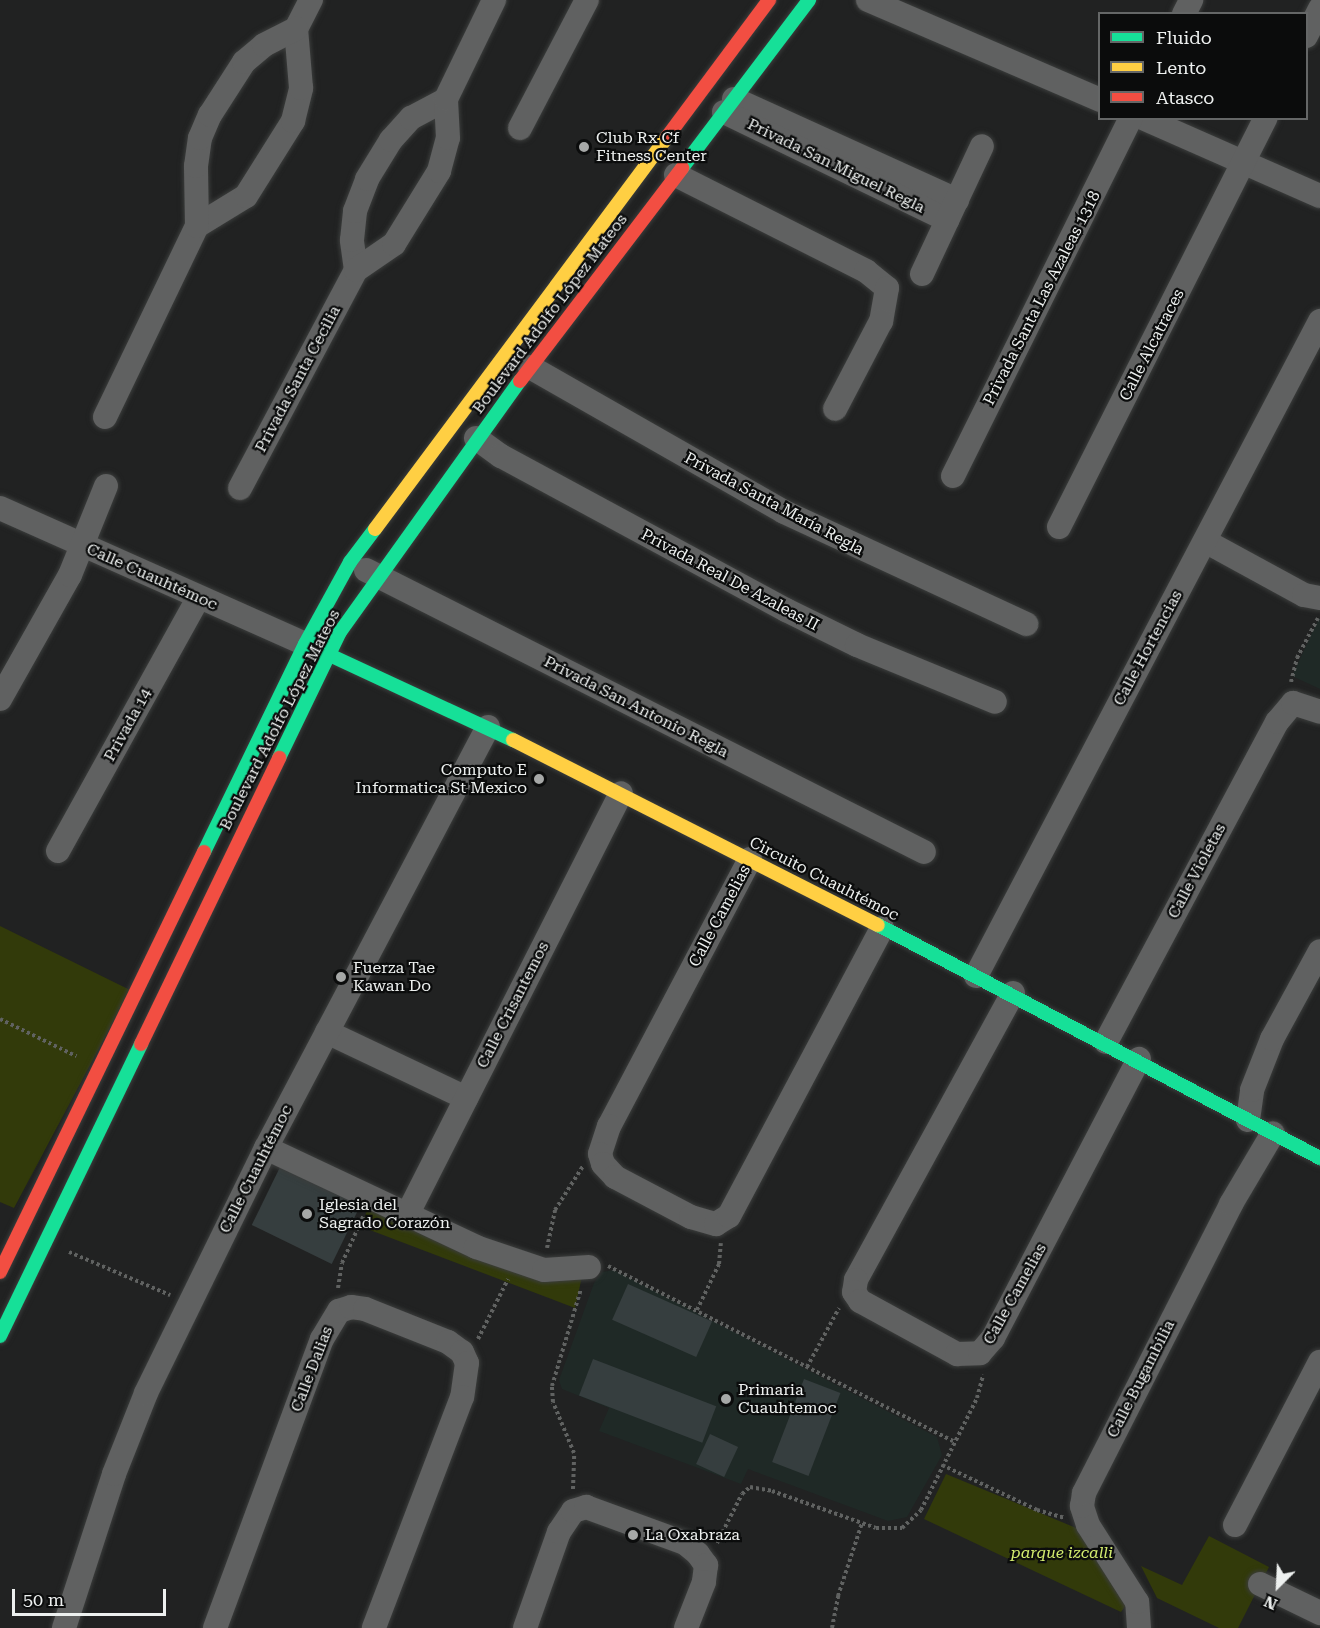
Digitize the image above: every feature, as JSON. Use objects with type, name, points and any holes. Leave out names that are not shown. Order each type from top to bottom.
[{"type":"street","points":[[197,226],[246,196],[292,121],[301,88],[296,29],[311,0]]},
{"type":"street","name":"Privada Santa Cecilia","points":[[240,488],[356,270],[394,244],[439,171],[448,138],[446,99],[494,0]]},
{"type":"street","points":[[519,128],[587,0]]},
{"type":"street","name":"Boulevard Adolfo López Mateos","points":[[0,1272],[305,644],[350,562],[769,0]]},
{"type":"street","name":"Boulevard Adolfo López Mateos","points":[[0,1336],[328,654],[376,576],[476,438],[809,0]]},
{"type":"street","points":[[868,0],[1098,99]]},
{"type":"street","points":[[1308,32],[1320,8]]},
{"type":"street","points":[[105,417],[197,226],[196,166],[200,138],[210,115],[244,62],[264,45],[296,29]]},
{"type":"street","points":[[356,270],[352,240],[355,211],[367,179],[391,140],[411,118],[446,99]]},
{"type":"street","name":"Privada San Miguel Regla","points":[[729,106],[952,210]]},
{"type":"street","name":"Privada Santa Las Azaleas 1318","points":[[953,476],[1130,120]]},
{"type":"street","points":[[1147,120],[1320,196]]},
{"type":"street","name":"Calle Alcatraces","points":[[1059,527],[1265,120]]},
{"type":"street","points":[[922,274],[982,146]]},
{"type":"street","points":[[676,175],[866,272],[887,288],[881,321],[835,409]]},
{"type":"street","name":"Calle Hortencias","points":[[976,976],[1320,321]]},
{"type":"street","name":"Privada Santa María Regla","points":[[530,367],[784,512],[1026,624]]},
{"type":"street","name":"Privada Real De Azaleas II","points":[[476,438],[501,456],[786,610],[857,645],[995,702]]},
{"type":"street","points":[[0,699],[51,612],[82,546],[106,486]]},
{"type":"street","name":"Calle Cuauhtémoc","points":[[0,508],[305,644]]},
{"type":"street","points":[[1205,541],[1304,595],[1320,598]]},
{"type":"street","name":"Privada San Antonio Regla","points":[[350,562],[924,852]]},
{"type":"street","name":"Privada 14","points":[[58,851],[198,598]]},
{"type":"street","name":"Circuito Cuauhtémoc","points":[[305,644],[488,727],[750,859],[1106,1041],[1320,1158]]},
{"type":"street","points":[[1293,703],[1320,712]]},
{"type":"street","name":"Calle Violetas","points":[[1106,1041],[1276,722],[1293,703]]},
{"type":"street","name":"Calle Cuauhtémoc","points":[[64,1628],[114,1474],[146,1393],[266,1148],[488,727]]},
{"type":"street","name":"Calle Crisantemos","points":[[406,1217],[621,794]]},
{"type":"street","name":"Calle Camelias","points":[[600,1154],[609,1126],[750,859]]},
{"type":"street","points":[[600,1154],[603,1164],[615,1177],[691,1216],[716,1224],[723,1221],[882,928]]},
{"type":"street","points":[[1248,1120],[1252,1090],[1272,1039],[1320,951]]},
{"type":"street","points":[[854,1293],[859,1272],[1013,993]]},
{"type":"street","points":[[327,1032],[466,1098]]},
{"type":"street","name":"Calle Camelias","points":[[854,1293],[870,1307],[957,1354],[980,1353],[993,1338],[1139,1059]]},
{"type":"street","points":[[74,1122],[98,1136]]},
{"type":"street","name":"Calle Bugambilia","points":[[1139,1628],[1137,1602],[1088,1526],[1082,1506],[1088,1482],[1231,1204],[1273,1133]]},
{"type":"street","points":[[266,1148],[406,1217],[516,1262],[544,1270],[589,1267]]},
{"type":"street","name":"Calle Dalias","points":[[215,1628],[322,1339],[339,1311],[351,1307],[365,1309],[424,1330],[462,1352],[467,1363]]},
{"type":"street","points":[[1235,1525],[1320,1362]]},
{"type":"street","points":[[374,1628],[462,1397],[467,1363]]},
{"type":"street","points":[[525,1628],[559,1532],[573,1511],[586,1507],[599,1508],[685,1543],[706,1565],[686,1628]]},
{"type":"street","points":[[1260,1584],[1320,1613]]},
{"type":"path","points":[[1293,703],[1290,676],[1320,615]]},
{"type":"path","points":[[0,1019],[101,1068]]},
{"type":"path","points":[[544,1270],[555,1210],[580,1167],[600,1154]]},
{"type":"path","points":[[339,1311],[342,1263],[371,1199]]},
{"type":"path","points":[[697,1310],[718,1264],[723,1221]]},
{"type":"path","points":[[46,1242],[190,1303]]},
{"type":"path","points":[[467,1363],[516,1262]]},
{"type":"path","points":[[573,1511],[574,1453],[553,1402],[552,1386],[589,1267],[612,1267],[953,1441]]},
{"type":"path","points":[[807,1366],[834,1312],[854,1293]]},
{"type":"path","points":[[706,1565],[742,1494],[750,1487],[889,1529],[902,1528],[915,1520],[981,1384],[980,1353]]},
{"type":"path","points":[[942,1465],[1037,1510],[1088,1526]]},
{"type":"path","points":[[832,1628],[838,1596],[862,1522]]},
{"type":"shaded area","points":[[1320,619],[1320,689],[1292,676]]},
{"type":"shaded area","name":"Primaria Cuauhtemoc","points":[[614,1270],[937,1437],[942,1455],[907,1517],[888,1521],[748,1469],[741,1484],[599,1431],[609,1408],[562,1389],[559,1380],[594,1283],[602,1272]]},
{"type":"green space","points":[[0,926],[130,990],[14,1208],[0,1202]]},
{"type":"green space","points":[[369,1203],[583,1272],[575,1308],[362,1227]]},
{"type":"green space","name":"parque izcalli","points":[[946,1474],[1081,1530],[1128,1602],[1121,1612],[924,1519]]},
{"type":"green space","points":[[1209,1536],[1269,1567],[1238,1628],[1219,1628],[1157,1598],[1141,1566],[1182,1585]]},
{"type":"building","name":"Iglesia del Sagrado Corazón","points":[[282,1163],[362,1202],[332,1264],[252,1225]]},
{"type":"building","points":[[628,1284],[712,1321],[696,1357],[612,1320]]},
{"type":"building","points":[[593,1359],[716,1406],[702,1443],[579,1395]]},
{"type":"building","points":[[804,1379],[840,1393],[809,1476],[772,1462]]},
{"type":"building","points":[[710,1434],[738,1447],[724,1477],[696,1464]]},
{"type":"traffic: fast","points":[[682,168],[809,0]]},
{"type":"traffic: fast","points":[[279,758],[340,632],[520,381]]},
{"type":"traffic: fast","points":[[204,852],[305,644],[350,562],[375,529]]},
{"type":"traffic: fast","points":[[308,645],[513,740]]},
{"type":"traffic: fast","points":[[878,925],[1320,1158]]},
{"type":"traffic: fast","points":[[0,1336],[141,1044]]},
{"type":"traffic: slow","points":[[375,529],[667,137]]},
{"type":"traffic: slow","points":[[513,740],[878,925]]},
{"type":"traffic: jam","points":[[667,137],[769,0]]},
{"type":"traffic: jam","points":[[520,381],[682,168]]},
{"type":"traffic: jam","points":[[141,1044],[279,758]]},
{"type":"traffic: jam","points":[[0,1272],[204,852]]},
{"type":"place","name":"Club Rx Cf Fitness Center","points":[[584,147]]},
{"type":"place","name":"Computo E Informatica St Mexico","points":[[539,779]]},
{"type":"place","name":"Fuerza Tae Kawan Do","points":[[341,977]]},
{"type":"place","name":"Iglesia del Sagrado Corazón","points":[[307,1214]]},
{"type":"place","name":"Primaria Cuauhtemoc","points":[[726,1399]]},
{"type":"place","name":"La Oxabraza","points":[[633,1535]]}]
